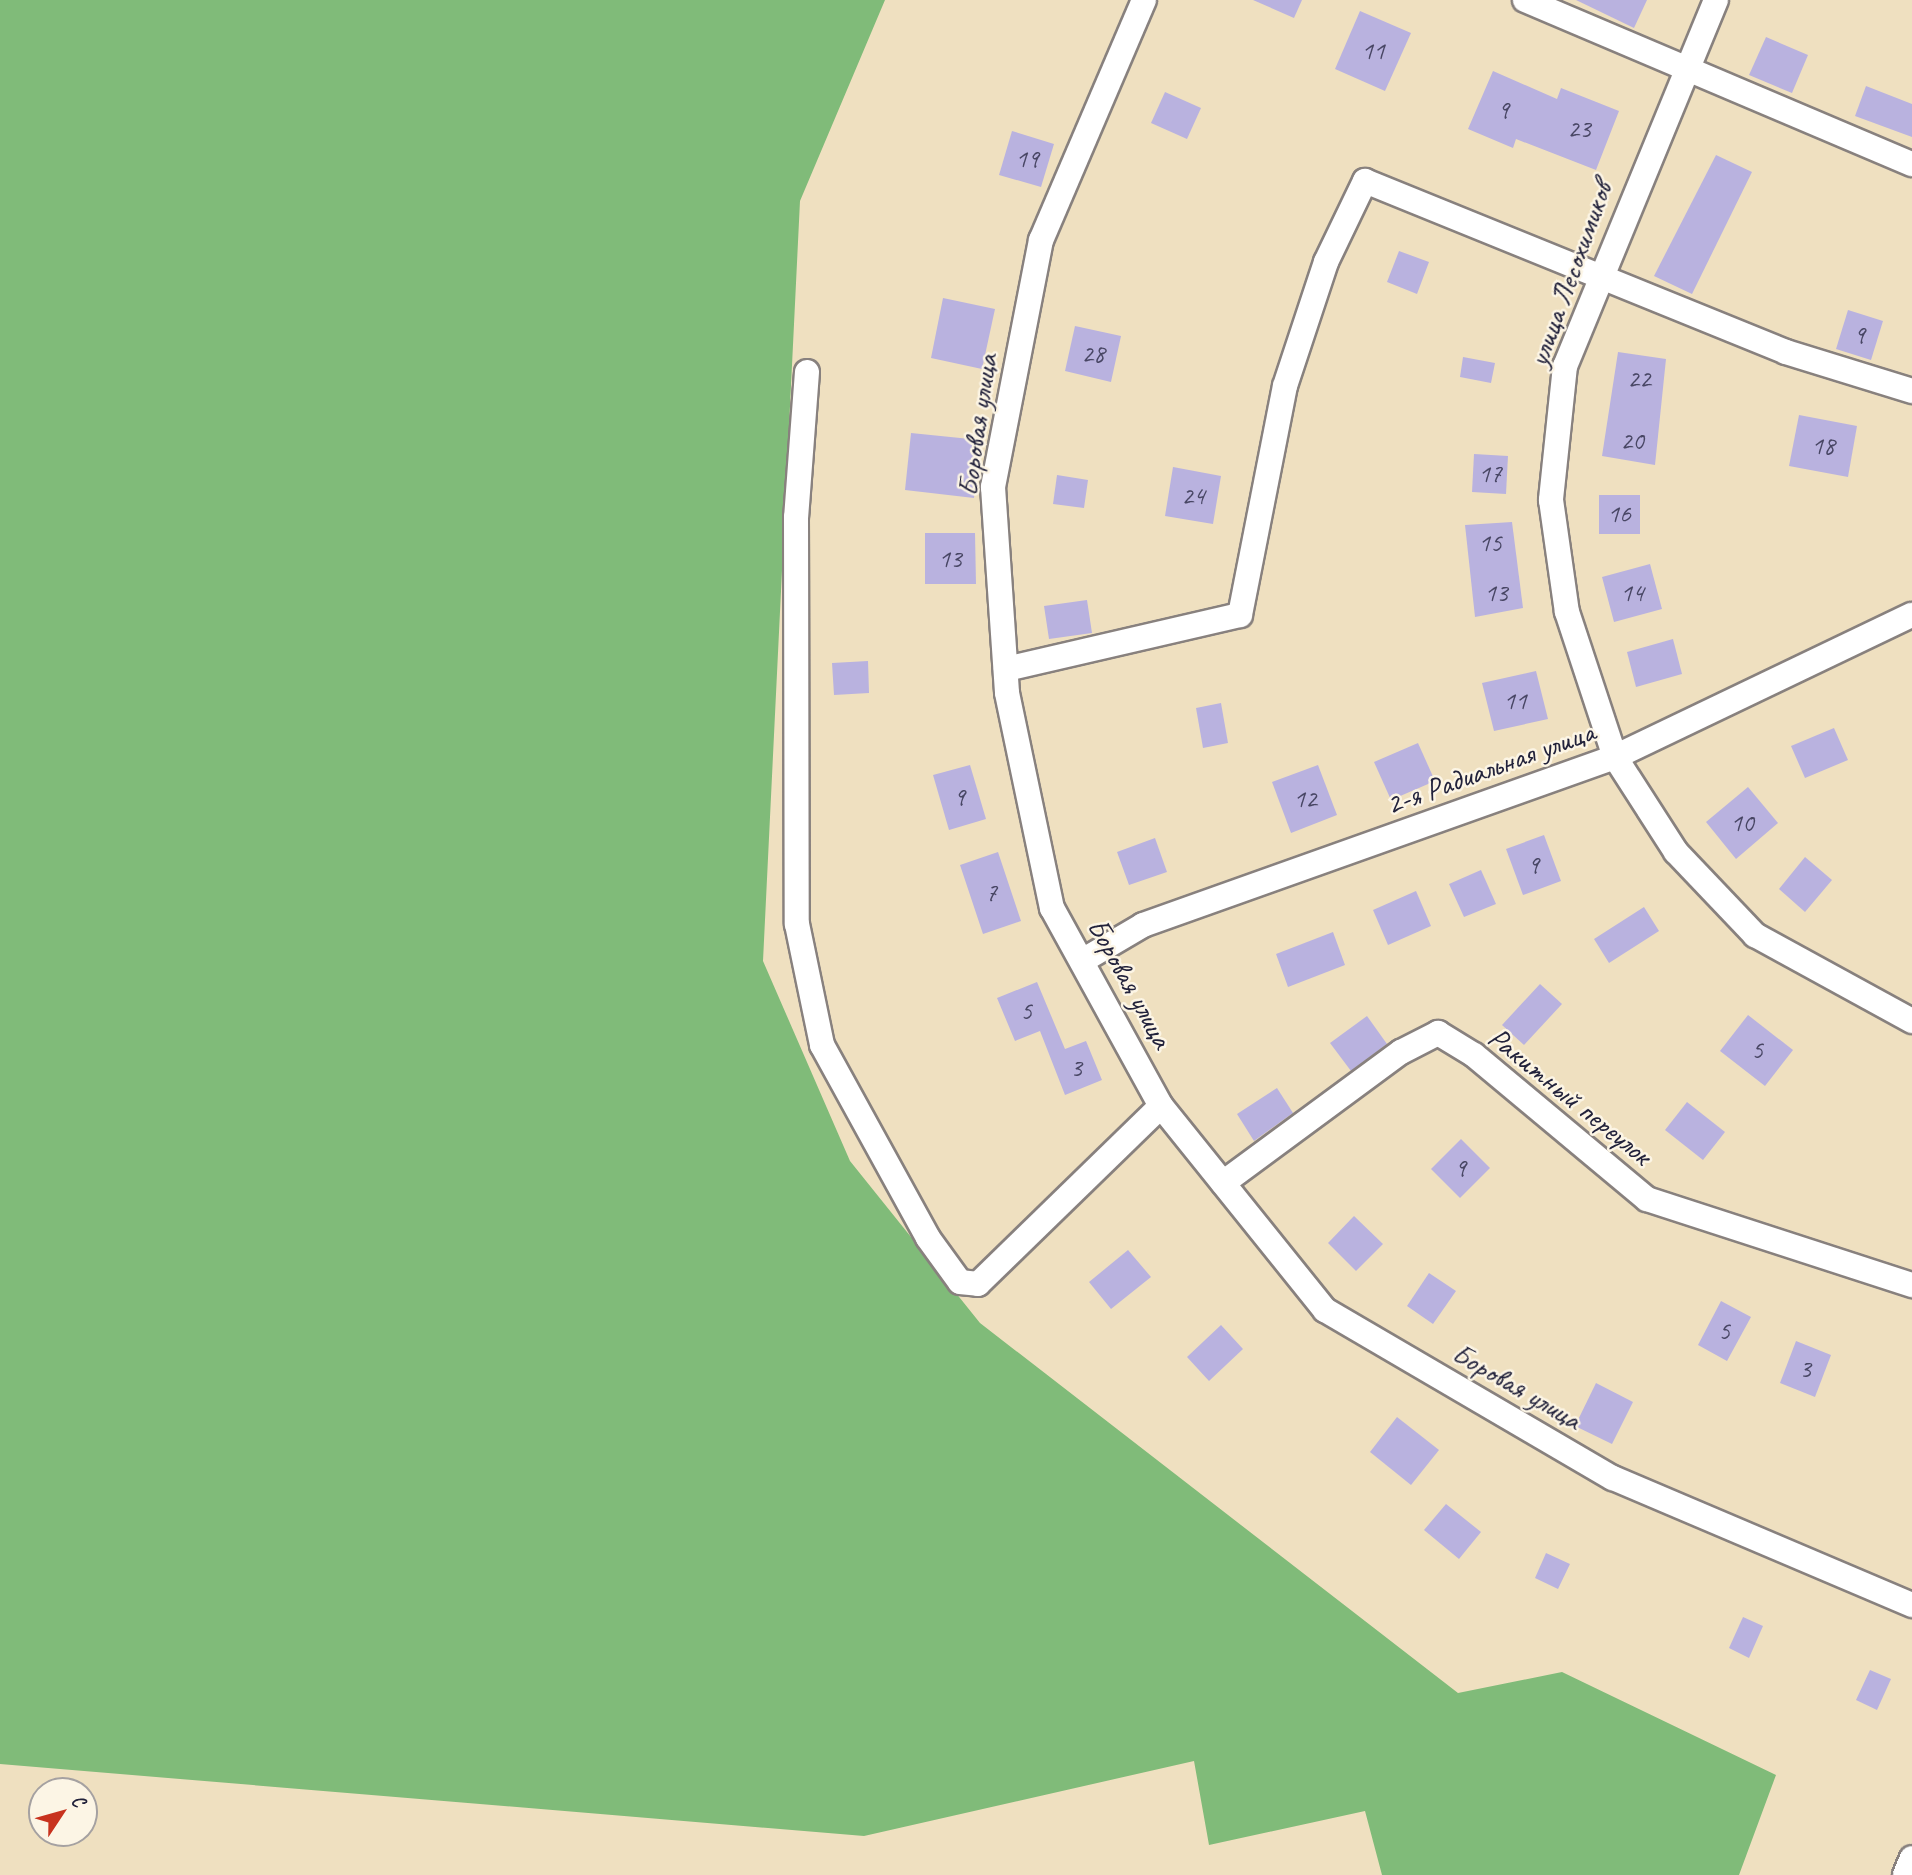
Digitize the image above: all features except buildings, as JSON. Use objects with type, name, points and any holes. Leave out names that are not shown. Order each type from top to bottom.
[{"type":"street","name":"Боровая улица","points":[[1144,0],[1041,240],[993,487],[1006,669],[1052,908],[1161,1106],[1325,1310],[1613,1478],[1912,1605]]},
{"type":"street","points":[[1525,0],[1912,164]]},
{"type":"street","name":"улица Лесохимиков","points":[[1716,0],[1599,278],[1565,366],[1551,500],[1567,612],[1615,757],[1676,852],[1755,935],[1912,1021]]},
{"type":"street","points":[[1006,669],[1240,615],[1284,386],[1326,262],[1365,181],[1786,352],[1912,391]]},
{"type":"street","points":[[807,372],[796,517],[797,924],[822,1045],[928,1238],[960,1282],[978,1284],[1161,1106]]},
{"type":"street","name":"2-я Радиальная улица","points":[[1082,961],[1143,925],[1615,757],[1912,615]]},
{"type":"street","name":"Ракитный переулок","points":[[1223,1183],[1401,1052],[1438,1033],[1474,1055],[1647,1199],[1912,1285]]},
{"type":"street","points":[[1905,1875],[1912,1858]]},
{"type":"green space","points":[[0,0],[885,0],[800,201],[763,961],[850,1161],[980,1323],[1458,1693],[1562,1672],[1776,1775],[1739,1875],[1382,1875],[1365,1811],[1209,1845],[1194,1761],[864,1836],[0,1764]]}]
